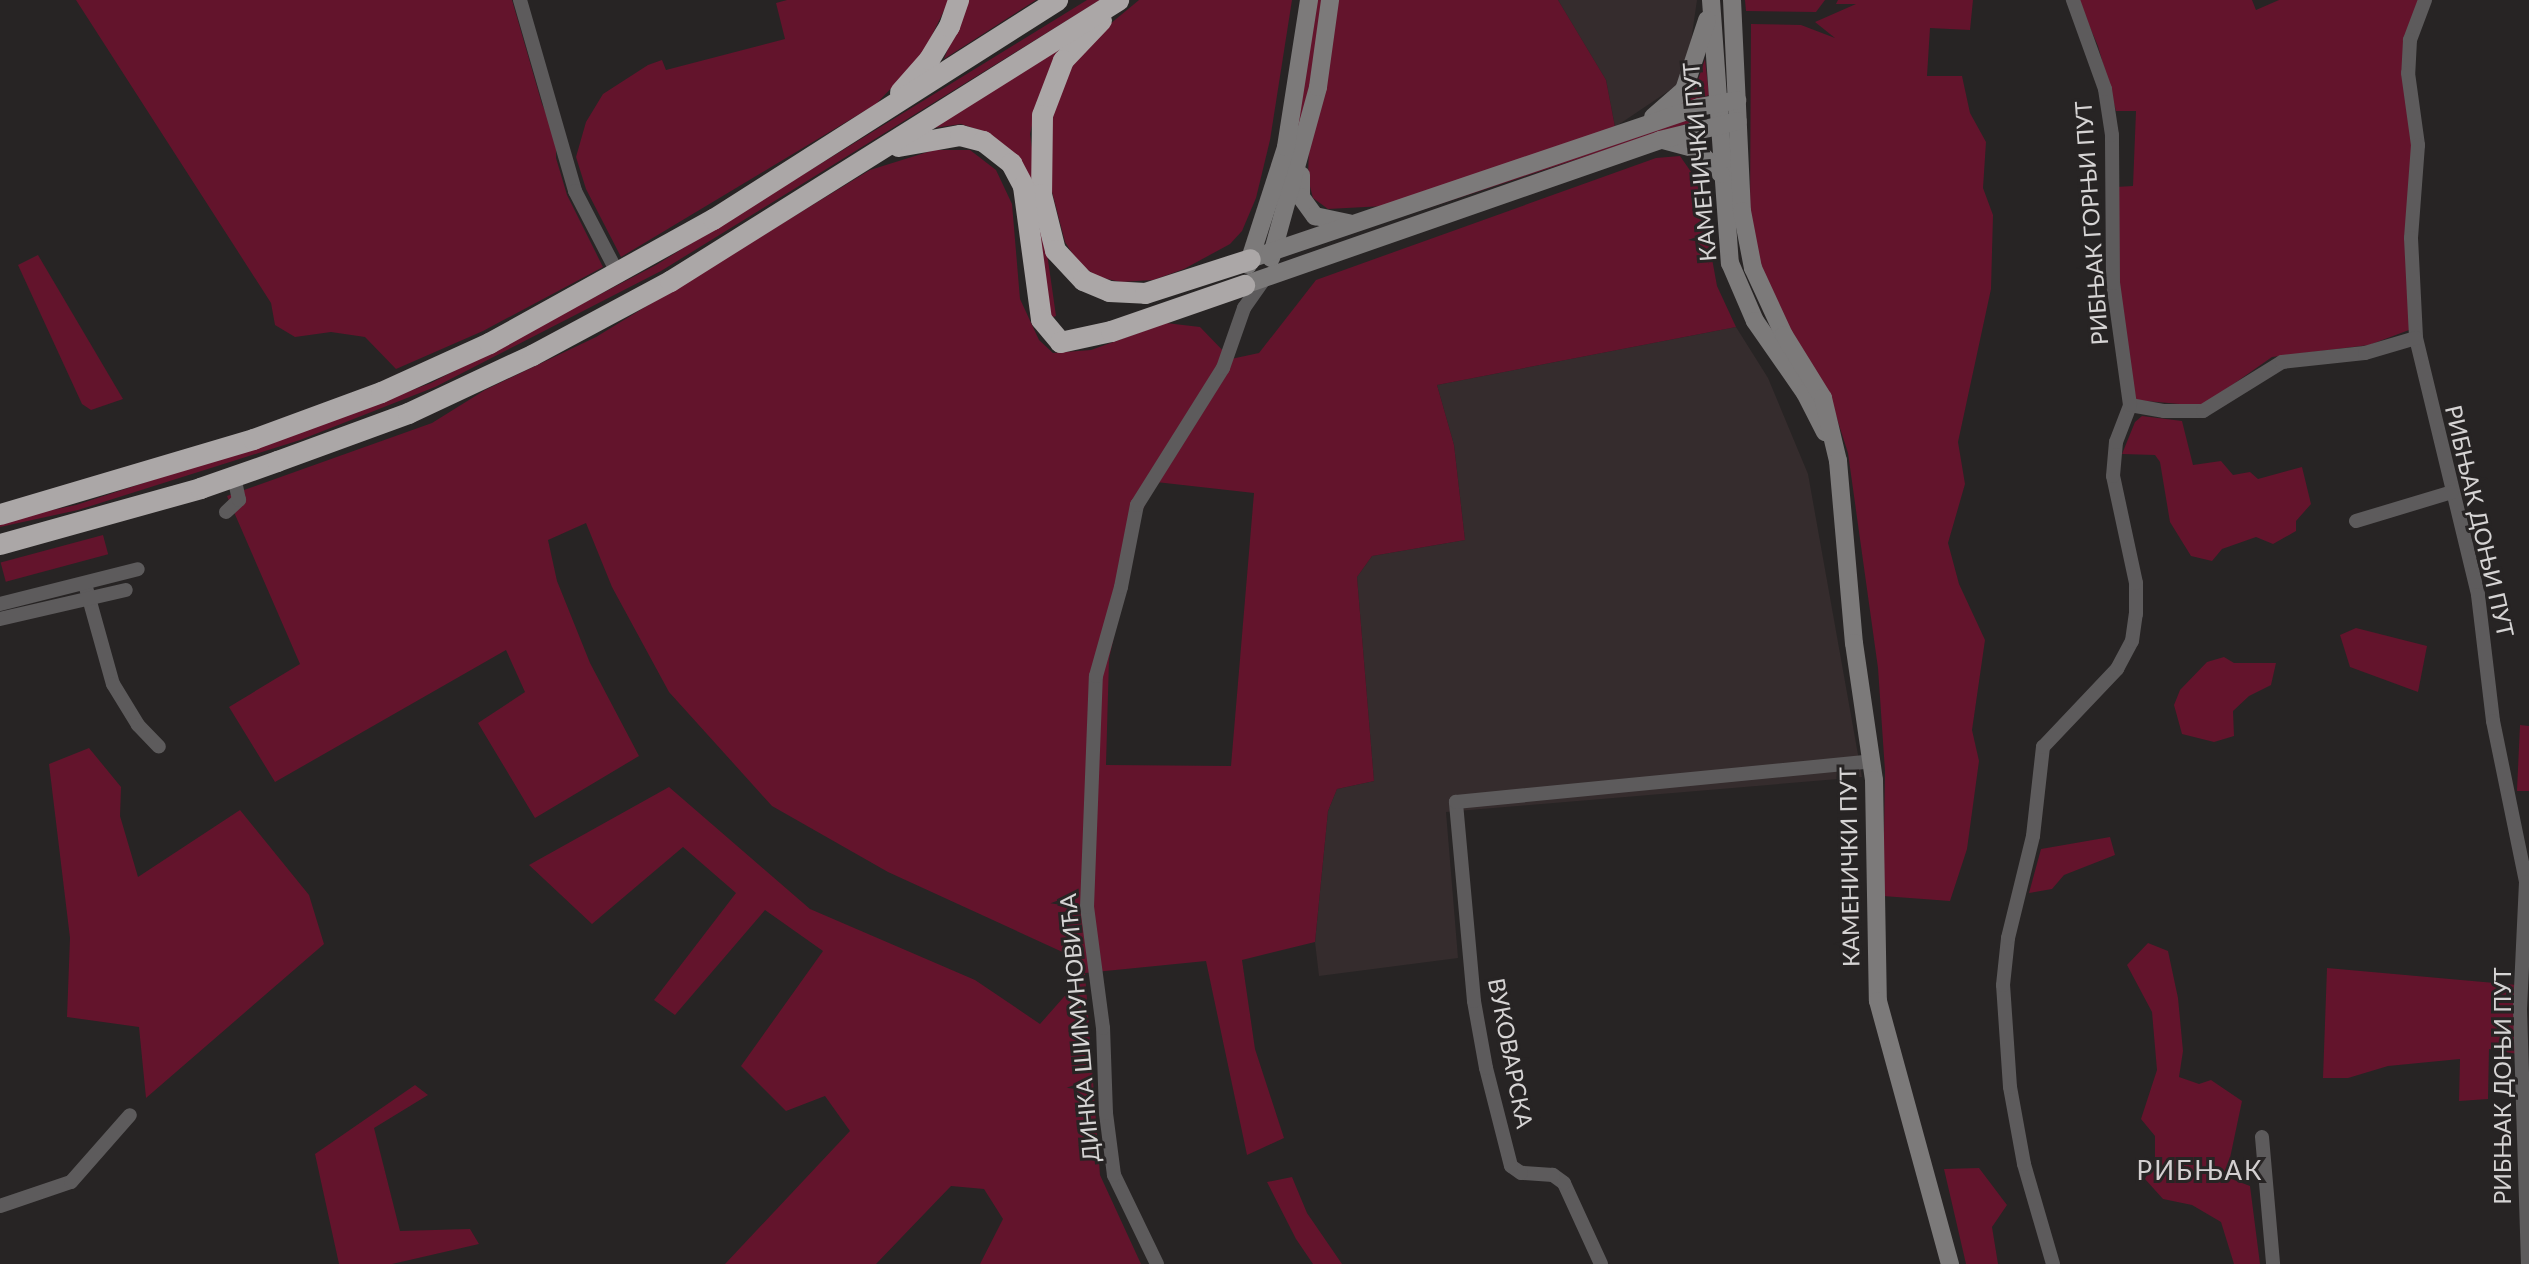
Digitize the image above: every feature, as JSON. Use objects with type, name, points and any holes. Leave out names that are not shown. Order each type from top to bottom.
[{"type":"highway","points":[[859,130],[929,59],[949,26],[958,0]]},
{"type":"highway","points":[[0,514],[253,439],[410,379],[609,279],[859,130],[1057,0]]},
{"type":"highway","points":[[0,544],[234,476],[424,405],[616,311],[846,171],[1118,0]]},
{"type":"highway","points":[[1124,0],[1063,60],[1042,115],[1041,194],[1055,250],[1083,280],[1109,291],[1145,293],[1250,259]]},
{"type":"highway","points":[[846,171],[899,145],[935,136],[972,137],[1003,155],[1023,186],[1041,319],[1060,342],[1111,331],[1244,285]]},
{"type":"main road","points":[[1244,285],[1286,147],[1309,0]]},
{"type":"main road","points":[[1265,278],[1318,88],[1330,0]]},
{"type":"main road","name":"КАМЕНИЧКИ ПУТ","points":[[1732,0],[1742,212],[1753,268],[1784,335],[1823,398],[1838,461],[1854,643],[1872,761],[1878,1001],[1950,1264]]},
{"type":"main road","points":[[1622,134],[1669,106],[1684,90],[1711,3]]},
{"type":"main road","name":"КАМЕНИЧКИ ПУТ","points":[[1711,3],[1721,174],[1731,263],[1740,292],[1805,393],[1838,461]]},
{"type":"main road","points":[[1250,259],[1717,102],[1737,100]]},
{"type":"main road","points":[[1244,285],[1660,140],[1718,123],[1738,121]]},
{"type":"main road","points":[[1660,140],[1696,149],[1721,174]]},
{"type":"main road","points":[[1302,151],[1300,185],[1306,206],[1326,221],[1363,222]]},
{"type":"street","points":[[520,0],[575,191],[609,279]]},
{"type":"street","name":"РИБЊАК ГОРЊИ ПУТ","points":[[2053,1264],[2028,1176],[2012,1098],[2003,985],[2011,926],[2033,836],[2043,747],[2097,695],[2132,640],[2136,583],[2113,476],[2116,442],[2130,405],[2113,283],[2112,135],[2105,89],[2073,0]]},
{"type":"street","name":"РИБЊАК ДОЊИ ПУТ","points":[[2425,0],[2410,40],[2408,73],[2418,145],[2411,238],[2416,338],[2478,595],[2493,721],[2526,882],[2520,1009],[2528,1264]]},
{"type":"street","name":"ДИНКА ШИМУНОВИЋА","points":[[1157,1264],[1114,1175],[1106,1113],[1104,1028],[1087,906],[1096,676],[1121,587],[1137,505],[1223,368],[1244,308],[1265,278]]},
{"type":"street","name":"ДИНКА ШИМУНОВИЋА","points":[[1244,285],[1244,308]]},
{"type":"street","points":[[2130,405],[2165,411],[2203,411],[2282,362],[2365,353],[2416,338]]},
{"type":"street","points":[[226,512],[239,500],[234,476]]},
{"type":"street","points":[[2356,521],[2452,492]]},
{"type":"street","points":[[0,604],[138,569]]},
{"type":"street","points":[[85,584],[113,684],[138,725],[159,747]]},
{"type":"street","points":[[0,619],[126,590]]},
{"type":"street","name":"ВУКОВАРСКА","points":[[1601,1264],[1564,1183],[1553,1175],[1521,1173],[1511,1166],[1474,1001],[1456,802],[1872,761]]},
{"type":"street","points":[[0,1206],[71,1182],[130,1115]]},
{"type":"street","points":[[2262,1137],[2273,1264]]},
{"type":"shaded area","points":[[76,0],[512,0],[542,104],[556,135],[556,158],[567,195],[603,267],[483,331],[396,369],[365,337],[331,332],[295,337],[275,325],[271,303]]},
{"type":"shaded area","points":[[787,0],[949,0],[922,56],[876,104],[621,257],[586,189],[576,157],[586,122],[603,94],[648,65],[662,60],[666,70],[785,39],[776,3]]},
{"type":"shaded area","points":[[967,0],[1036,0],[944,59]]},
{"type":"shaded area","points":[[1087,0],[1100,0],[661,271],[435,387],[300,440],[78,510],[0,527],[0,521],[76,505],[297,433],[431,383],[656,265]]},
{"type":"shaded area","points":[[1139,0],[1292,0],[1270,140],[1256,198],[1242,231],[1230,244],[1184,269],[1153,280],[1121,282],[1098,277],[1079,264],[1065,242],[1051,188],[1049,115],[1070,65],[1098,34]]},
{"type":"shaded area","points":[[1317,0],[1322,0],[1318,40],[1299,140],[1294,138]]},
{"type":"shaded area","points":[[1334,0],[1558,0],[1606,80],[1615,127],[1384,206],[1328,209],[1313,198],[1308,179],[1309,145]]},
{"type":"shaded area","points":[[1558,0],[1697,0],[1688,62],[1676,86],[1615,127],[1606,80]]},
{"type":"shaded area","points":[[1745,0],[1825,0],[1816,12],[1746,11]]},
{"type":"shaded area","points":[[1838,0],[1973,0],[1970,30],[1930,28],[1927,76],[1962,76],[1970,113],[1986,142],[1983,188],[1993,215],[1991,289],[1958,442],[1965,484],[1948,543],[1959,584],[1985,640],[1972,730],[1979,761],[1967,849],[1950,901],[1883,896],[1885,771],[1878,668],[1848,453],[1830,397],[1769,300],[1750,220],[1751,24],[1801,25],[1835,38],[1815,22],[1856,4],[1836,4]]},
{"type":"shaded area","points":[[2078,0],[2252,0],[2256,10],[2279,0],[2421,0],[2415,16],[2409,330],[2369,345],[2272,357],[2202,406],[2135,400],[2119,286],[2116,187],[2133,186],[2136,111],[2116,111],[2098,46]]},
{"type":"shaded area","points":[[1067,44],[1038,99],[1030,134],[1056,316],[1050,318],[1031,181],[985,132],[961,124],[927,129]]},
{"type":"shaded area","points":[[1705,59],[1709,95],[1668,113],[1698,80]]},
{"type":"shaded area","points":[[1688,117],[1690,123],[1293,252],[1291,246]]},
{"type":"shaded area","points":[[934,150],[970,150],[996,170],[1012,204],[1020,299],[1039,340],[1053,353],[1091,350],[1166,323],[1200,327],[1231,359],[1259,353],[1316,280],[1656,158],[1680,156],[1698,182],[1717,286],[1736,327],[1437,385],[1454,445],[1465,540],[1372,556],[1357,577],[1374,781],[1337,789],[1328,811],[1315,942],[1242,960],[1255,1049],[1284,1138],[1247,1155],[1206,961],[1085,973],[1069,955],[888,872],[772,806],[669,692],[612,587],[586,523],[548,540],[557,581],[590,663],[639,756],[535,818],[478,723],[525,692],[506,650],[275,782],[229,707],[300,664],[227,496],[432,423],[485,390],[596,337],[870,170]],"holes":[[[1156,482],[1254,493],[1231,766],[1106,765],[1109,659],[1141,513]]]},
{"type":"shaded area","points":[[38,255],[123,399],[91,410],[82,404],[18,265]]},
{"type":"shaded area","points":[[1736,327],[1768,378],[1808,474],[1862,777],[1446,812],[1458,958],[1319,976],[1315,942],[1328,811],[1337,789],[1374,781],[1357,577],[1372,556],[1465,540],[1454,445],[1437,385]]},
{"type":"shaded area","points":[[2142,416],[2182,421],[2193,465],[2221,461],[2233,475],[2250,472],[2258,479],[2302,467],[2311,504],[2296,521],[2296,531],[2273,544],[2256,537],[2222,549],[2212,561],[2191,556],[2170,522],[2160,462],[2155,455],[2122,454],[2135,422]]},
{"type":"shaded area","points":[[103,535],[108,554],[6,582],[1,562]]},
{"type":"shaded area","points":[[2356,628],[2427,646],[2418,692],[2350,667],[2340,635]]},
{"type":"shaded area","points":[[2224,657],[2234,663],[2276,663],[2271,685],[2249,696],[2233,711],[2234,736],[2214,742],[2182,734],[2174,705],[2180,690],[2207,662]]},
{"type":"shaded area","points":[[2520,725],[2529,726],[2529,791],[2517,791]]},
{"type":"shaded area","points":[[89,748],[121,787],[120,816],[138,877],[240,810],[309,895],[324,944],[146,1098],[139,1027],[67,1017],[70,938],[49,764]]},
{"type":"shaded area","points":[[669,787],[810,909],[975,980],[1040,1024],[1085,973],[1100,1175],[1141,1264],[980,1264],[1003,1219],[984,1189],[951,1186],[876,1264],[725,1264],[850,1131],[825,1096],[786,1111],[741,1066],[823,951],[765,910],[675,1015],[654,1000],[736,893],[683,847],[592,924],[529,865]]},
{"type":"shaded area","points":[[2110,837],[2115,855],[2064,875],[2052,889],[2029,893],[2041,849]]},
{"type":"shaded area","points":[[2148,943],[2168,951],[2178,998],[2183,1051],[2179,1077],[2199,1084],[2211,1080],[2242,1101],[2226,1177],[2250,1186],[2260,1264],[2234,1264],[2221,1222],[2192,1205],[2163,1199],[2145,1179],[2155,1159],[2155,1136],[2141,1119],[2157,1070],[2152,1012],[2127,965]]},
{"type":"shaded area","points":[[2327,968],[2517,985],[2517,1054],[2489,1049],[2488,1099],[2459,1101],[2460,1059],[2388,1066],[2348,1078],[2323,1078]]},
{"type":"shaded area","points":[[415,1085],[428,1095],[374,1128],[400,1231],[470,1229],[479,1244],[392,1264],[339,1264],[315,1154]]},
{"type":"shaded area","points":[[1979,1168],[2007,1205],[1992,1227],[1998,1264],[1966,1264],[1944,1169]]},
{"type":"shaded area","points":[[1292,1177],[1307,1213],[1342,1264],[1313,1264],[1296,1239],[1267,1182]]},
{"type":"district","name":"РИБЊАК","points":[[2200,1171]]}]
